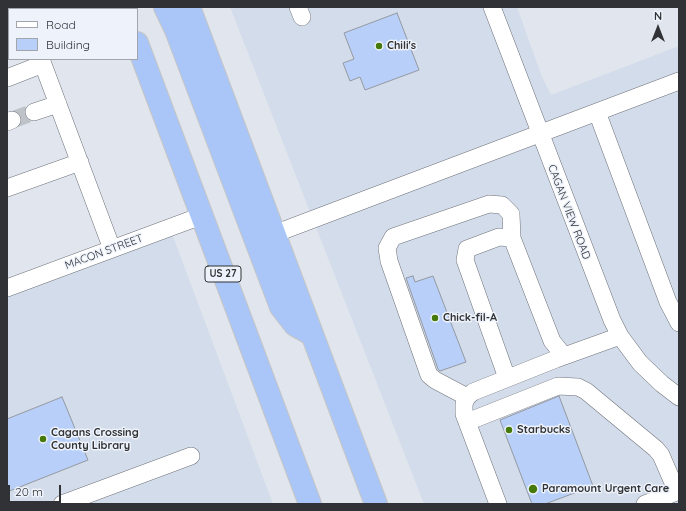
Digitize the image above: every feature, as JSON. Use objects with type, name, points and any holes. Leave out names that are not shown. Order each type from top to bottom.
[{"type":"highway","points":[[165,7],[176,30],[281,308],[295,325],[311,334]]},
{"type":"highway","points":[[189,7],[376,504]]},
{"type":"highway","name":"US 27","points":[[138,46],[310,504]]},
{"type":"street","name":"CAGAN VIEW ROAD","points":[[492,7],[539,134],[605,304],[620,336],[640,363],[679,397]]},
{"type":"street","points":[[7,78],[42,62],[112,249]]},
{"type":"street","points":[[274,234],[679,81]]},
{"type":"street","points":[[34,112],[58,104]]},
{"type":"street","points":[[597,112],[668,302],[679,324]]},
{"type":"street","points":[[7,188],[80,162]]},
{"type":"street","points":[[467,397],[435,380],[429,375],[389,261],[388,248],[393,237],[489,204],[502,205],[511,214],[512,238],[552,341],[564,356]]},
{"type":"street","name":"MACON STREET","points":[[7,288],[201,216]]},
{"type":"street","points":[[508,378],[465,260],[467,249],[499,238],[512,238]]},
{"type":"street","points":[[498,504],[464,414],[464,404],[467,397],[473,392],[508,378],[620,336]]},
{"type":"street","points":[[467,422],[558,386],[578,387],[586,391],[656,449],[661,455],[678,492],[645,504]]},
{"type":"street","points":[[62,504],[191,456]]},
{"type":"shaded area","points":[[230,7],[517,7],[542,77],[551,95],[679,46],[679,504],[424,504]]},
{"type":"shaded area","points":[[171,231],[273,504],[7,504],[7,293]]},
{"type":"building","name":"Chili's","points":[[397,13],[419,70],[365,90],[360,77],[350,81],[343,63],[354,59],[344,33]]},
{"type":"building","points":[[413,276],[415,282],[433,276],[466,362],[440,371],[438,369],[406,278]]},
{"type":"building","points":[[559,396],[593,486],[545,504],[532,504],[500,420]]},
{"type":"building","name":"Cagans Crossing County Library","points":[[62,397],[88,460],[7,492],[7,419]]},
{"type":"tunnel","points":[[12,120],[34,112]]},
{"type":"place","name":"Chili's","points":[[379,46]]},
{"type":"place","name":"Chick-fil-A","points":[[435,318]]},
{"type":"place","name":"Starbucks","points":[[509,430]]},
{"type":"place","name":"Cagans Crossing County Library","points":[[43,439]]},
{"type":"place","name":"Paramount Urgent Care","points":[[533,489]]}]
